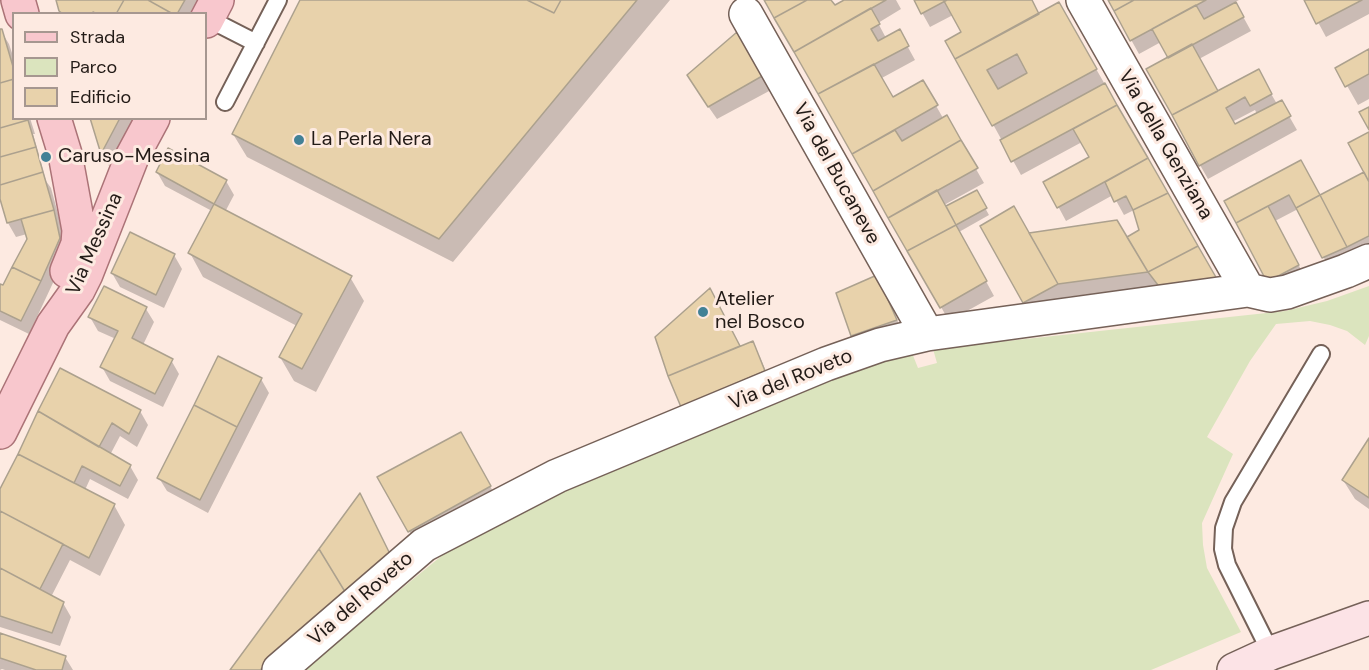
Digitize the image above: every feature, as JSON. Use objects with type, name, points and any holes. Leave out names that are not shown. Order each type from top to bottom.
[{"type":"main road","points":[[53,325],[62,283],[78,244],[78,230],[64,154],[55,120]]},
{"type":"main road","name":"Via Messina","points":[[0,432],[53,325],[78,290],[86,274],[132,157],[152,120]]},
{"type":"main road","points":[[64,154],[90,182],[98,183],[107,181],[132,157]]},
{"type":"main road","points":[[1234,670],[1271,653],[1369,618]]},
{"type":"street","name":"Via della Genziana","points":[[1083,0],[1248,290]]},
{"type":"street","name":"Via del Bucaneve","points":[[746,14],[927,334]]},
{"type":"street","name":"Via del Roveto","points":[[279,670],[424,545],[547,481],[826,364],[880,345],[927,334],[1248,290],[1270,295],[1287,292],[1369,261]]},
{"type":"lane","points":[[225,102],[278,0]]},
{"type":"lane","points":[[210,13],[256,43]]},
{"type":"lane","points":[[1271,653],[1227,565],[1223,549],[1224,528],[1233,502],[1321,354]]},
{"type":"green space","points":[[1369,286],[1369,336],[1365,345],[1347,331],[1330,325],[1310,321],[1276,324],[1250,361],[1207,437],[1233,454],[1202,523],[1207,568],[1241,632],[1151,670],[302,670],[450,549],[563,490],[862,366],[912,353],[918,368],[937,363],[933,349],[1285,311],[1327,301]]},
{"type":"building","points":[[56,0],[124,0],[117,12],[59,11]]},
{"type":"building","points":[[124,0],[148,0],[169,12],[117,12]]},
{"type":"building","points":[[148,0],[185,0],[178,12],[169,12]]},
{"type":"building","points":[[300,0],[527,0],[554,13],[561,0],[637,0],[439,239],[232,134]]},
{"type":"building","points":[[527,0],[561,0],[554,13]]},
{"type":"building","points":[[764,0],[807,0],[774,18]]},
{"type":"building","points":[[807,0],[831,0],[835,5],[844,0],[886,0],[794,52],[774,18]]},
{"type":"building","points":[[914,0],[947,0],[921,14]]},
{"type":"building","points":[[1032,0],[1039,14],[955,59],[945,41],[961,32],[944,1]]},
{"type":"building","points":[[1108,0],[1134,0],[1114,11]]},
{"type":"building","points":[[1134,0],[1206,0],[1130,41],[1114,11]]},
{"type":"building","points":[[1304,0],[1362,0],[1316,24]]},
{"type":"building","points":[[1059,2],[1097,69],[992,126],[955,59]],"holes":[[[1017,54],[1027,73],[998,89],[987,70]]]},
{"type":"building","points":[[1236,2],[1244,17],[1168,58],[1152,29],[1196,5],[1204,19]]},
{"type":"building","points":[[871,8],[880,24],[871,29],[878,41],[900,29],[909,46],[818,94],[794,52]]},
{"type":"building","points":[[0,29],[2,29],[12,63],[12,80],[0,83]]},
{"type":"building","points":[[737,32],[764,75],[708,107],[687,75]]},
{"type":"building","points":[[1192,44],[1218,91],[1172,115],[1146,69]]},
{"type":"building","points":[[1369,49],[1369,74],[1345,87],[1335,68]]},
{"type":"building","points":[[874,64],[893,97],[923,80],[938,105],[852,154],[818,94]]},
{"type":"building","points":[[1259,69],[1272,94],[1250,106],[1245,97],[1226,108],[1235,124],[1282,100],[1291,116],[1199,166],[1172,115]]},
{"type":"building","points":[[12,80],[12,120],[28,120],[0,128],[0,83]]},
{"type":"building","points":[[1105,83],[1117,105],[1011,162],[1000,140]]},
{"type":"building","points":[[1117,105],[1148,158],[1057,208],[1043,182],[1089,157],[1073,129]]},
{"type":"building","points":[[1369,107],[1369,130],[1359,112]]},
{"type":"building","points":[[947,115],[961,140],[873,191],[852,154],[895,130],[902,141]]},
{"type":"building","points":[[28,120],[36,147],[0,157],[0,128]]},
{"type":"building","points":[[91,120],[119,120],[101,154]]},
{"type":"building","points":[[1369,132],[1369,182],[1348,143]]},
{"type":"building","points":[[961,140],[978,168],[888,218],[873,191]]},
{"type":"building","points":[[36,147],[43,172],[0,185],[0,157]]},
{"type":"building","points":[[168,148],[227,180],[214,204],[156,172]]},
{"type":"building","points":[[1148,158],[1168,193],[1133,210],[1126,196],[1114,202],[1105,182]]},
{"type":"building","points":[[1301,160],[1320,195],[1296,208],[1289,195],[1236,223],[1224,201]]},
{"type":"building","points":[[43,172],[54,210],[7,223],[0,199],[0,185]]},
{"type":"building","points":[[1364,172],[1369,182],[1369,236],[1347,247],[1320,195]]},
{"type":"building","points":[[937,190],[956,225],[907,251],[888,218]]},
{"type":"building","points":[[977,190],[987,208],[956,225],[946,206]]},
{"type":"building","points":[[1168,193],[1198,246],[1148,272],[1127,237],[1139,230],[1133,210]]},
{"type":"building","points":[[1320,195],[1347,247],[1322,258],[1296,208]]},
{"type":"building","points":[[214,204],[352,276],[302,369],[279,357],[302,314],[188,253]]},
{"type":"building","points":[[1014,206],[1058,284],[1023,303],[980,226]]},
{"type":"building","points":[[1268,206],[1299,265],[1267,282],[1236,223]]},
{"type":"building","points":[[54,210],[60,238],[41,281],[12,267],[27,239],[21,219]]},
{"type":"building","points":[[1117,220],[1148,272],[1058,284],[1029,233]]},
{"type":"building","points":[[956,225],[987,281],[940,308],[907,251]]},
{"type":"building","points":[[130,232],[175,254],[156,295],[111,273]]},
{"type":"building","points":[[1198,246],[1217,279],[1164,293],[1148,272]]},
{"type":"building","points":[[12,267],[41,281],[21,321],[0,311],[0,284],[3,285]]},
{"type":"building","points":[[877,275],[897,320],[851,336],[836,293]]},
{"type":"building","points":[[104,286],[147,307],[132,338],[173,359],[155,394],[100,367],[118,331],[88,317]]},
{"type":"building","name":"Atelier nel Bosco","points":[[710,288],[740,346],[668,376],[655,337]]},
{"type":"building","points":[[753,341],[765,371],[681,407],[668,376]]},
{"type":"building","points":[[218,356],[262,378],[237,427],[194,405]]},
{"type":"building","points":[[60,368],[141,410],[129,434],[112,423],[99,447],[38,411]]},
{"type":"building","points":[[194,405],[237,427],[200,500],[157,478]]},
{"type":"building","points":[[38,411],[131,465],[120,486],[82,466],[74,483],[18,454]]},
{"type":"building","points":[[461,432],[491,486],[408,532],[377,477]]},
{"type":"building","points":[[1369,438],[1369,498],[1342,480]]},
{"type":"building","points":[[18,454],[115,504],[89,558],[0,511],[0,489]]},
{"type":"building","points":[[360,493],[390,554],[347,595],[319,549]]},
{"type":"building","points":[[0,511],[63,544],[40,589],[0,568]]},
{"type":"building","points":[[319,549],[347,595],[260,670],[230,670]]},
{"type":"building","points":[[0,568],[64,602],[52,633],[0,616]]},
{"type":"building","points":[[0,633],[66,656],[62,670],[36,670],[0,658]]},
{"type":"place","name":"La Perla Nera","points":[[299,140]]},
{"type":"place","name":"Caruso-Messina","points":[[46,157]]},
{"type":"place","name":"Atelier nel Bosco","points":[[703,312]]}]
